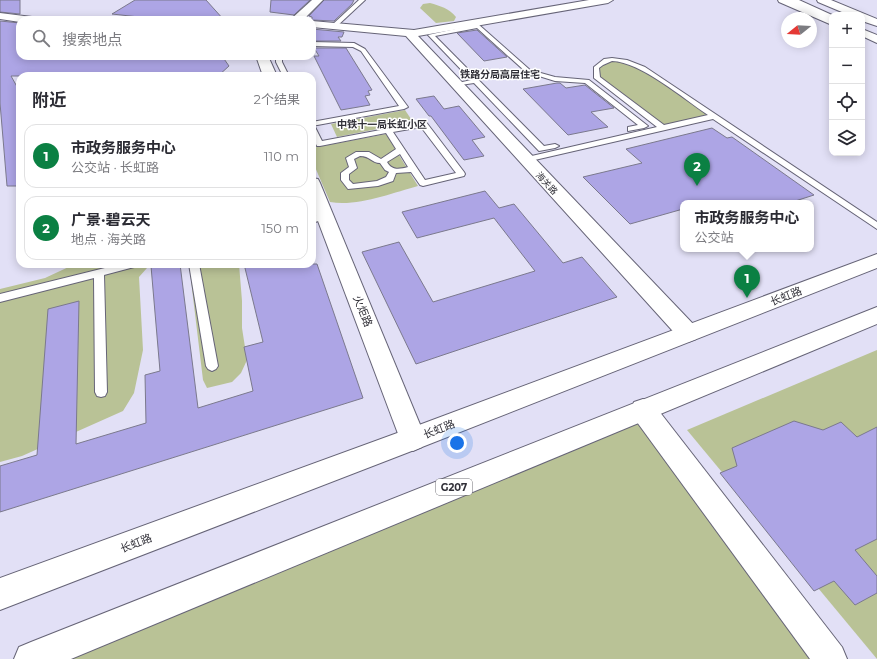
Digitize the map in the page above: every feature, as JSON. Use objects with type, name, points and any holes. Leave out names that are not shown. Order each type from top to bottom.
[{"type":"main road","points":[[300,16],[318,0]]},
{"type":"main road","points":[[316,24],[414,33],[608,0]]},
{"type":"main road","points":[[783,0],[829,21]]},
{"type":"main road","points":[[790,0],[829,18]]},
{"type":"main road","points":[[812,0],[840,12]]},
{"type":"main road","points":[[822,0],[851,12]]},
{"type":"main road","points":[[0,16],[16,18]]},
{"type":"main road","points":[[865,18],[877,23]]},
{"type":"main road","points":[[865,22],[877,28]]},
{"type":"main road","name":"海关路","points":[[414,33],[410,35],[688,333]]},
{"type":"main road","points":[[865,34],[877,40]]},
{"type":"main road","points":[[865,36],[877,40]]},
{"type":"main road","points":[[264,60],[268,72]]},
{"type":"main road","name":"火炬路","points":[[316,203],[319,218],[413,439]]},
{"type":"main road","name":"长虹路","points":[[0,594],[413,439],[877,261]]},
{"type":"main road","name":"G207","points":[[31,659],[877,315]]},
{"type":"main road","points":[[644,410],[830,659]]},
{"type":"lane","points":[[334,26],[362,0]]},
{"type":"lane","points":[[478,26],[528,71],[555,79],[587,81],[644,126],[542,149],[476,81],[431,34],[478,26]]},
{"type":"lane","points":[[316,44],[354,45],[363,50],[404,107],[316,123]]},
{"type":"lane","points":[[663,128],[597,78],[596,68],[600,63],[617,59],[631,62],[644,68],[877,226]]},
{"type":"lane","points":[[279,60],[284,72]]},
{"type":"lane","points":[[456,85],[476,81]]},
{"type":"lane","points":[[526,160],[716,116]]},
{"type":"lane","points":[[316,136],[320,144],[423,124],[461,174],[423,183],[388,131]]},
{"type":"lane","points":[[393,171],[390,179],[361,187],[351,187],[345,180],[345,174],[353,168],[350,158],[359,154],[369,154],[378,161],[383,161],[401,150]]},
{"type":"lane","points":[[383,161],[385,167],[393,171],[413,168]]},
{"type":"lane","points":[[0,298],[119,268]]},
{"type":"lane","points":[[195,268],[212,366]]},
{"type":"lane","points":[[99,273],[101,392]]},
{"type":"green space","points":[[430,3],[450,11],[456,17],[454,21],[436,23],[420,8],[423,4]]},
{"type":"green space","points":[[610,60],[631,62],[715,116],[663,128],[597,78],[596,68]]},
{"type":"green space","points":[[405,110],[413,122],[337,137],[331,124]]},
{"type":"green space","points":[[386,134],[418,186],[363,201],[351,203],[330,202],[316,169],[316,147]]},
{"type":"green space","points":[[66,268],[147,268],[139,277],[143,350],[134,393],[123,411],[22,456],[0,462],[0,289],[45,278]]},
{"type":"green space","points":[[189,268],[239,268],[242,301],[242,328],[247,360],[241,373],[232,382],[207,388],[203,380]]},
{"type":"green space","points":[[877,350],[877,659],[687,430]]},
{"type":"green space","points":[[643,410],[830,659],[31,659]]},
{"type":"building","points":[[0,0],[20,0],[20,14],[0,12]]},
{"type":"building","points":[[135,0],[206,0],[220,16],[130,16],[112,14]]},
{"type":"building","points":[[271,0],[310,0],[294,15],[270,12]]},
{"type":"building","points":[[324,0],[354,0],[352,4],[334,21],[316,20],[316,16],[309,16]]},
{"type":"building","points":[[0,21],[16,23],[16,60],[225,60],[229,66],[222,72],[16,72],[16,76],[11,76],[16,85],[16,186],[7,186],[0,103]]},
{"type":"building","points":[[316,29],[344,32],[342,37],[338,37],[341,41],[316,41]]},
{"type":"building","points":[[477,30],[507,57],[484,61],[457,33]]},
{"type":"building","points":[[316,48],[346,48],[372,90],[368,91],[370,95],[365,96],[370,105],[341,110],[316,60],[316,56],[319,56]]},
{"type":"building","points":[[560,83],[566,88],[585,85],[614,108],[591,112],[608,127],[568,135],[523,89]]},
{"type":"building","points":[[434,96],[444,109],[459,106],[485,137],[472,140],[484,156],[464,160],[431,116],[429,116],[416,99]]},
{"type":"building","points":[[712,128],[727,138],[732,137],[814,195],[798,200],[680,200],[680,210],[630,224],[583,177],[642,163],[626,149]]},
{"type":"building","points":[[485,191],[499,208],[514,204],[563,263],[582,257],[617,297],[416,364],[362,252],[399,242],[433,302],[535,271],[494,218],[417,238],[402,212]]},
{"type":"building","points":[[317,264],[363,398],[0,512],[0,466],[37,455],[48,309],[79,301],[76,444],[146,423],[145,375],[160,371],[151,268],[180,268],[198,408],[253,391],[244,347],[263,342],[245,268],[316,268]]},
{"type":"building","points":[[794,421],[823,430],[841,422],[857,437],[877,427],[877,539],[855,550],[877,576],[877,593],[855,605],[834,581],[814,591],[720,473],[737,466],[732,448]]},
{"type":"place","name":"广景·碧云天","points":[[697,186]]},
{"type":"place","name":"市政务服务中心","points":[[747,298]]},
{"type":"district","name":"铁路分局高层住宅","points":[[500,74]]},
{"type":"district","name":"中铁十一局长虹小区","points":[[382,124]]}]
